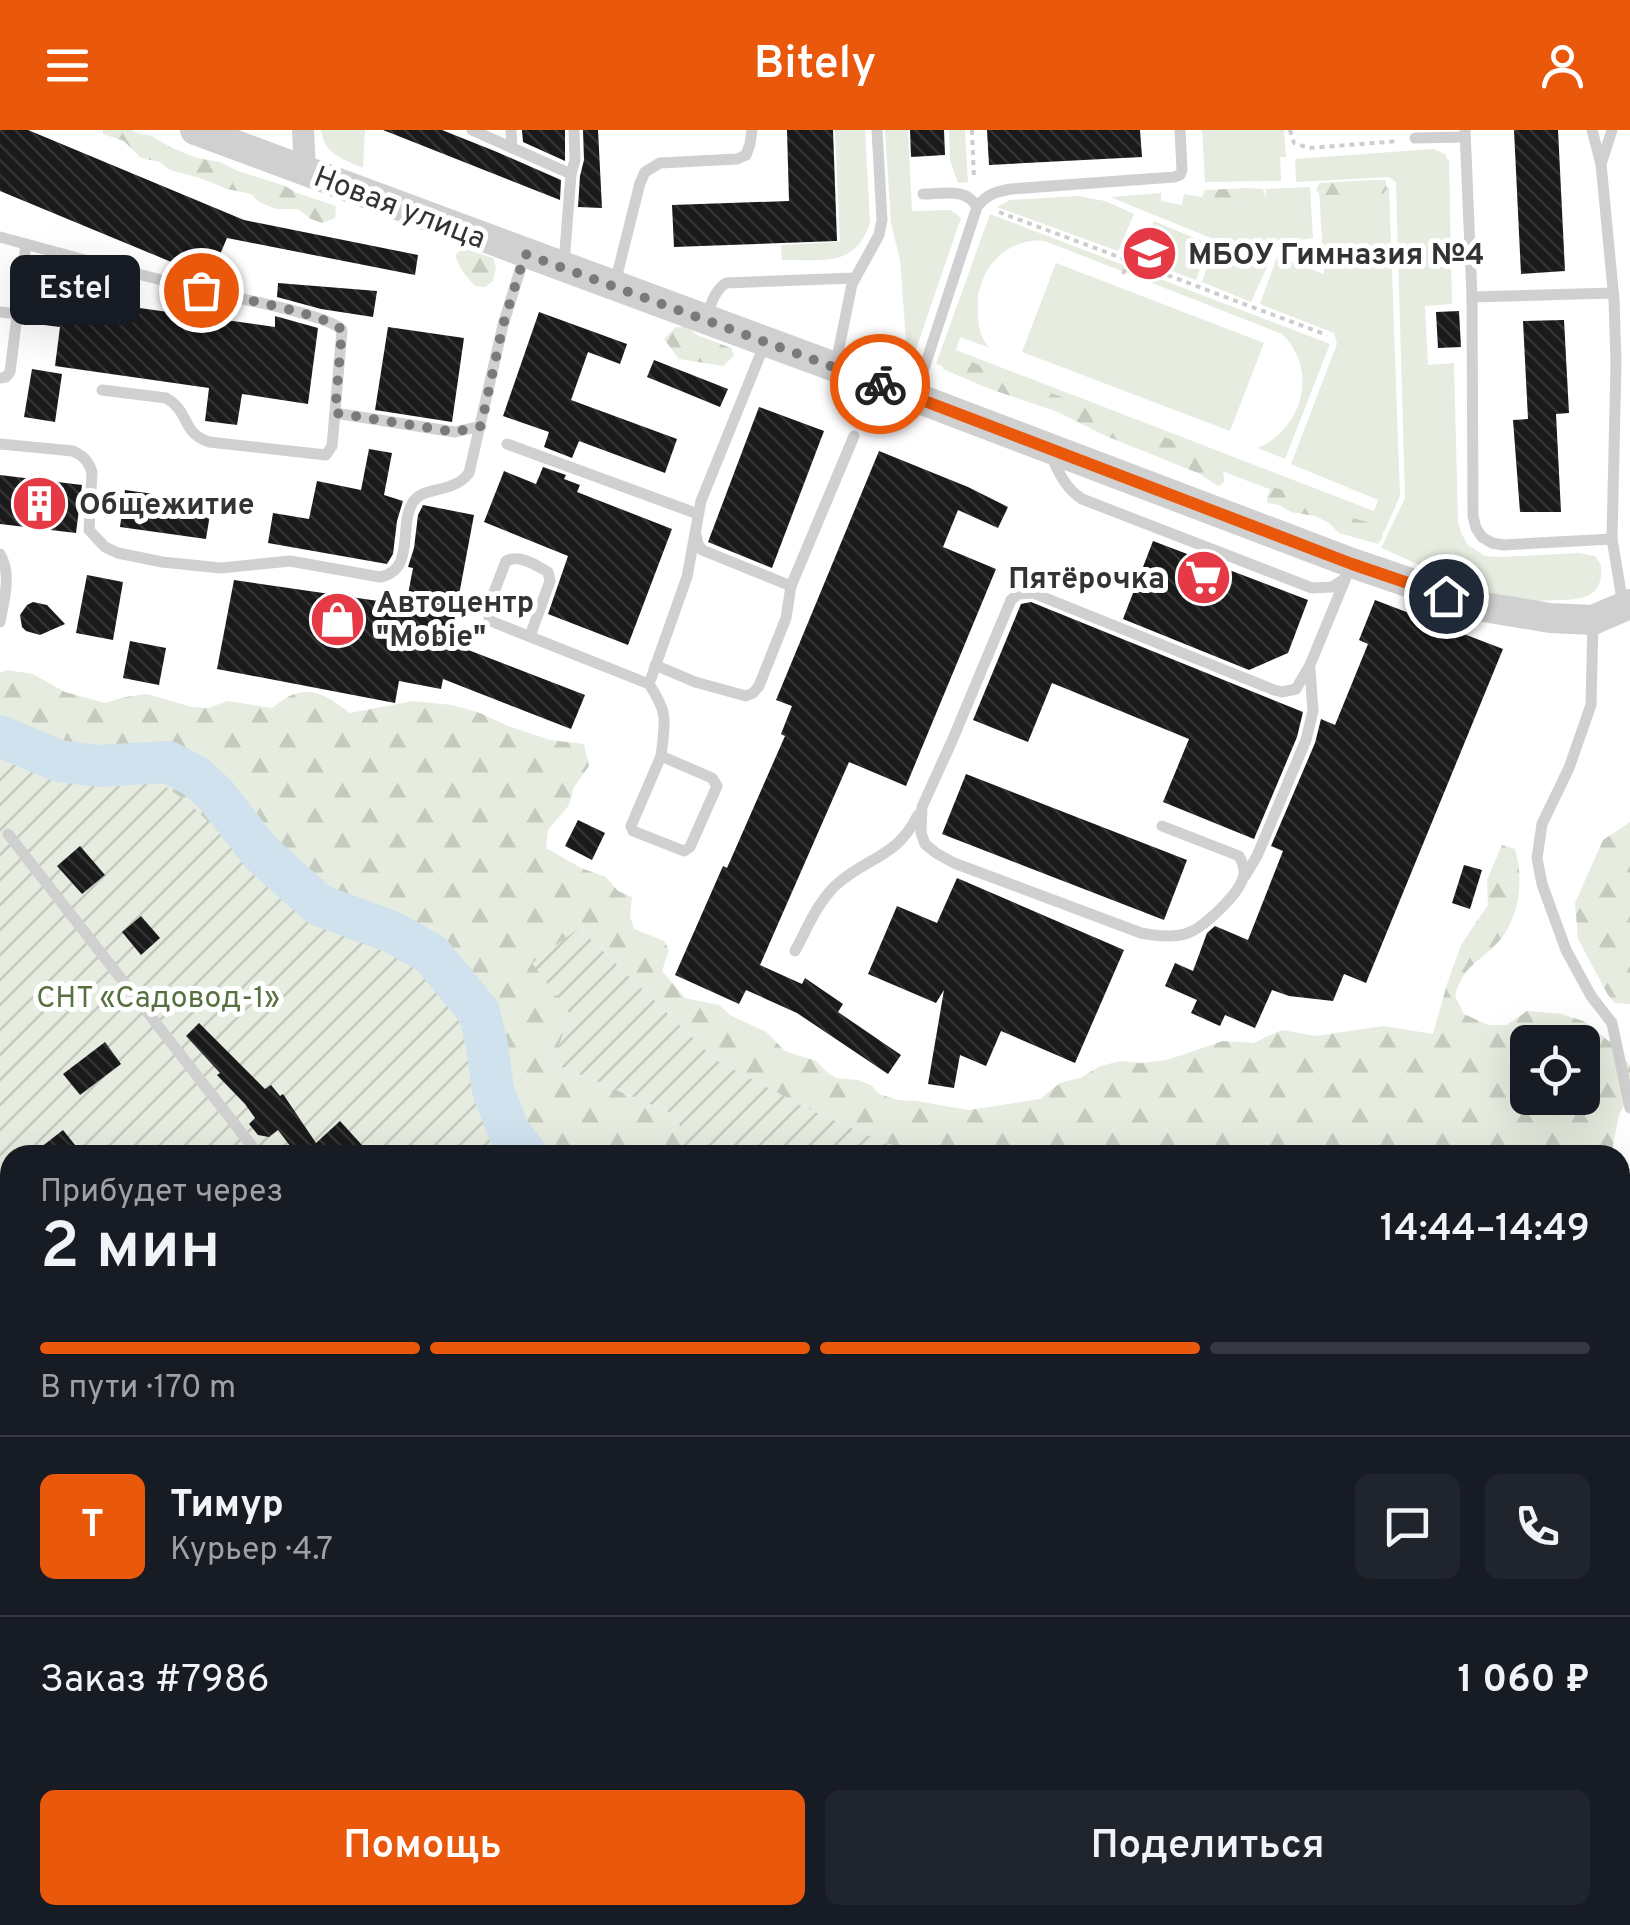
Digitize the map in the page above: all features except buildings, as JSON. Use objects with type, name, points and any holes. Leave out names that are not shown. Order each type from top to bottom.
[{"type":"street","points":[[304,130],[305,171]]},
{"type":"street","name":"Новая улица","points":[[202,131],[915,397],[1349,570],[1478,606],[1550,618],[1594,620]]},
{"type":"street","points":[[1594,620],[1627,604]]},
{"type":"lane","points":[[472,130],[572,174]]},
{"type":"lane","points":[[511,130],[512,148]]},
{"type":"lane","points":[[563,267],[576,160],[574,130]]},
{"type":"lane","points":[[614,285],[645,172],[660,163],[737,159],[746,155],[752,130]]},
{"type":"lane","points":[[835,367],[855,278],[880,234],[877,130]]},
{"type":"lane","points":[[915,397],[984,198],[1011,189],[1180,175],[1180,130]]},
{"type":"lane","points":[[1592,130],[1601,164],[1614,292],[1612,538],[1627,604]]},
{"type":"lane","points":[[1601,164],[1612,130]]},
{"type":"lane","points":[[1415,138],[1465,134],[1472,297],[1472,493],[1476,528],[1482,537],[1503,545],[1612,538]]},
{"type":"lane","points":[[922,194],[959,193],[972,198],[978,207]]},
{"type":"lane","points":[[0,238],[320,318],[342,330],[335,413],[330,452],[326,455],[199,439],[191,433],[183,412],[166,398],[102,390]]},
{"type":"lane","points":[[0,378],[10,372],[26,244]]},
{"type":"lane","points":[[0,444],[73,451],[82,456],[92,472],[88,530],[105,547],[118,552],[162,562],[221,568],[290,561],[380,576],[393,573],[401,562],[415,498],[452,487],[468,473],[503,325],[525,254]]},
{"type":"lane","points":[[706,320],[714,296],[726,283],[855,278]]},
{"type":"lane","points":[[1472,297],[1614,292]]},
{"type":"lane","points":[[0,312],[17,314]]},
{"type":"lane","points":[[649,684],[688,578],[698,514],[765,343]]},
{"type":"lane","points":[[1616,362],[1630,359]]},
{"type":"lane","points":[[335,413],[455,432],[481,426]]},
{"type":"lane","points":[[655,664],[695,682],[746,696],[753,693],[786,618],[791,586],[854,436]]},
{"type":"lane","points":[[507,444],[698,514]]},
{"type":"lane","points":[[1613,487],[1630,484]]},
{"type":"lane","points":[[696,531],[702,550],[791,586]]},
{"type":"lane","points":[[0,554],[7,577],[0,622]]},
{"type":"lane","points":[[530,636],[550,581],[548,572],[511,558],[506,561],[490,606],[489,618],[493,622],[649,684],[661,702],[666,717],[661,756],[631,826],[634,831],[684,851],[690,848],[716,786],[712,778],[661,756]]},
{"type":"lane","points":[[795,952],[823,898],[848,876],[897,846],[910,831],[1010,600],[1018,594],[1033,592],[1282,692],[1296,689],[1310,665],[1349,570]]},
{"type":"lane","points":[[1594,620],[1591,705],[1569,768],[1542,824],[1537,858],[1542,884],[1566,950],[1591,996],[1612,1023],[1630,1108]]},
{"type":"lane","points":[[922,806],[921,833],[926,844],[954,863],[1142,933],[1186,934],[1199,928],[1230,898],[1257,856],[1306,740],[1312,711],[1310,665]]},
{"type":"lane","points":[[1162,826],[1239,856],[1244,877]]},
{"type":"lane","points":[[8,834],[251,1145]]},
{"type":"path","points":[[972,130],[978,207],[995,210],[1327,336]]},
{"type":"path","points":[[1290,130],[1294,144],[1309,148],[1415,138]]},
{"type":"path","points":[[1124,274],[1130,261]]},
{"type":"green space","points":[[103,130],[131,130],[152,136],[197,158],[220,162],[285,186],[336,206],[335,218],[322,223],[298,209],[276,209],[251,194],[170,170],[160,162],[141,158],[124,141],[103,134]]},
{"type":"green space","points":[[321,130],[365,130],[363,168],[330,150]]},
{"type":"green space","points":[[835,130],[865,130],[870,222],[864,237],[856,248],[835,258],[782,260],[781,245],[840,242]]},
{"type":"green space","points":[[885,130],[908,130],[912,211],[951,210],[961,218],[914,355],[907,353],[900,260],[891,223]]},
{"type":"green space","points":[[949,130],[965,130],[968,182],[958,183],[950,160]]},
{"type":"green space","points":[[1202,130],[1284,130],[1286,157],[1280,157],[1281,181],[1205,182]]},
{"type":"green space","points":[[1433,149],[1445,154],[1449,162],[1452,304],[1425,306],[1428,365],[1454,363],[1461,533],[1468,545],[1485,556],[1595,556],[1601,565],[1600,583],[1587,596],[1541,601],[1507,598],[1381,548],[1405,498],[1396,182],[1389,177],[1296,182],[1295,159]]},
{"type":"green space","points":[[1385,180],[1387,189],[1383,194],[1321,195],[1316,190],[1319,183]]},
{"type":"green space","points":[[1310,187],[1313,238],[1238,249],[1110,197],[1161,193],[1161,201],[1182,205],[1184,194],[1202,197],[1209,203],[1241,204],[1266,198],[1266,189]]},
{"type":"green space","points":[[1389,187],[1400,496],[1384,532],[936,364],[990,214],[1330,344],[1285,459],[1258,448],[1286,427],[1301,397],[1300,364],[1282,334],[1045,241],[1013,246],[996,259],[984,277],[978,297],[979,327],[990,348],[960,337],[956,350],[1374,511],[1378,500],[1291,464],[1337,344],[1334,333],[1260,304],[1277,257],[1324,274],[1319,189]]},
{"type":"green space","points":[[1263,189],[1264,204],[1209,203],[1202,197],[1205,190]]},
{"type":"green space","points":[[1078,196],[1105,201],[1134,214],[1118,251],[997,207],[1010,200]]},
{"type":"green space","points":[[1154,221],[1209,244],[1196,280],[1140,259]]},
{"type":"green space","points":[[1214,247],[1267,267],[1251,302],[1202,282]]},
{"type":"green space","points":[[462,248],[493,258],[493,281],[485,287],[475,286],[462,271],[455,256]]},
{"type":"green space","points":[[1056,263],[1264,343],[1230,431],[1022,352]]},
{"type":"green space","points":[[676,327],[687,327],[731,348],[734,356],[723,366],[679,359],[664,339]]},
{"type":"green space","points":[[945,350],[954,350],[974,363],[1208,453],[1222,467],[1224,482],[1218,486],[1198,473],[1058,412],[943,369]]},
{"type":"green space","points":[[1272,487],[1381,526],[1383,537],[1378,544],[1339,533],[1315,516],[1267,503]]},
{"type":"green space","points":[[7,670],[33,674],[65,692],[105,703],[147,694],[192,707],[208,708],[228,701],[272,708],[292,695],[310,692],[350,713],[413,701],[452,705],[550,740],[584,744],[589,766],[574,787],[569,805],[548,830],[546,848],[606,877],[618,891],[632,897],[630,916],[634,929],[664,941],[669,950],[662,971],[685,998],[719,1005],[730,1015],[766,1032],[785,1051],[816,1061],[836,1078],[858,1080],[871,1085],[879,1094],[898,1100],[969,1110],[1040,1099],[1060,1083],[1082,1077],[1100,1066],[1121,1061],[1167,1060],[1223,1041],[1253,1043],[1282,1030],[1316,1036],[1383,1026],[1433,1034],[1461,945],[1488,905],[1487,880],[1502,845],[1515,849],[1518,861],[1516,909],[1499,941],[1467,971],[1455,996],[1464,1014],[1488,1025],[1507,1025],[1527,1011],[1561,1014],[1588,1025],[1510,1025],[1510,1115],[1600,1115],[1600,1034],[1630,1066],[1630,1094],[1619,1115],[1613,1145],[892,1145],[804,1107],[716,1060],[579,928],[570,1014],[553,1063],[678,1116],[682,1145],[485,1145],[415,958],[374,952],[0,814],[0,673]]},
{"type":"green space","name":"СНТ «Садовод-1»","points":[[0,761],[159,782],[189,803],[292,909],[324,926],[372,940],[426,971],[455,1012],[469,1046],[477,1086],[497,1145],[0,1145]]},
{"type":"green space","points":[[1630,822],[1630,1004],[1615,1003],[1608,995],[1578,939],[1575,903],[1603,840]]},
{"type":"green space","points":[[579,928],[716,1060],[804,1107],[892,1145],[682,1145],[678,1116],[553,1063],[570,1014],[532,963]]},
{"type":"waterway","points":[[0,736],[59,761],[99,766],[168,762],[195,776],[215,794],[262,854],[319,905],[392,932],[431,954],[479,1012],[493,1090],[509,1132],[519,1145]]},
{"type":"way so far","points":[[201,290],[339,325],[342,330],[335,413],[455,432],[481,426],[503,325],[525,254],[880,384]]},
{"type":"place","name":"МБОУ Гимназия №4","points":[[1149,254]]},
{"type":"place","name":"Estel","points":[[201,290]]},
{"type":"place","name":"Общежитие","points":[[40,504]]},
{"type":"place","name":"Пятёрочка","points":[[1204,578]]},
{"type":"place","name":"Автоцентр \"Mobie\"","points":[[337,619]]},
{"type":"route","points":[[880,384],[1352,564],[1446,596]]}]
